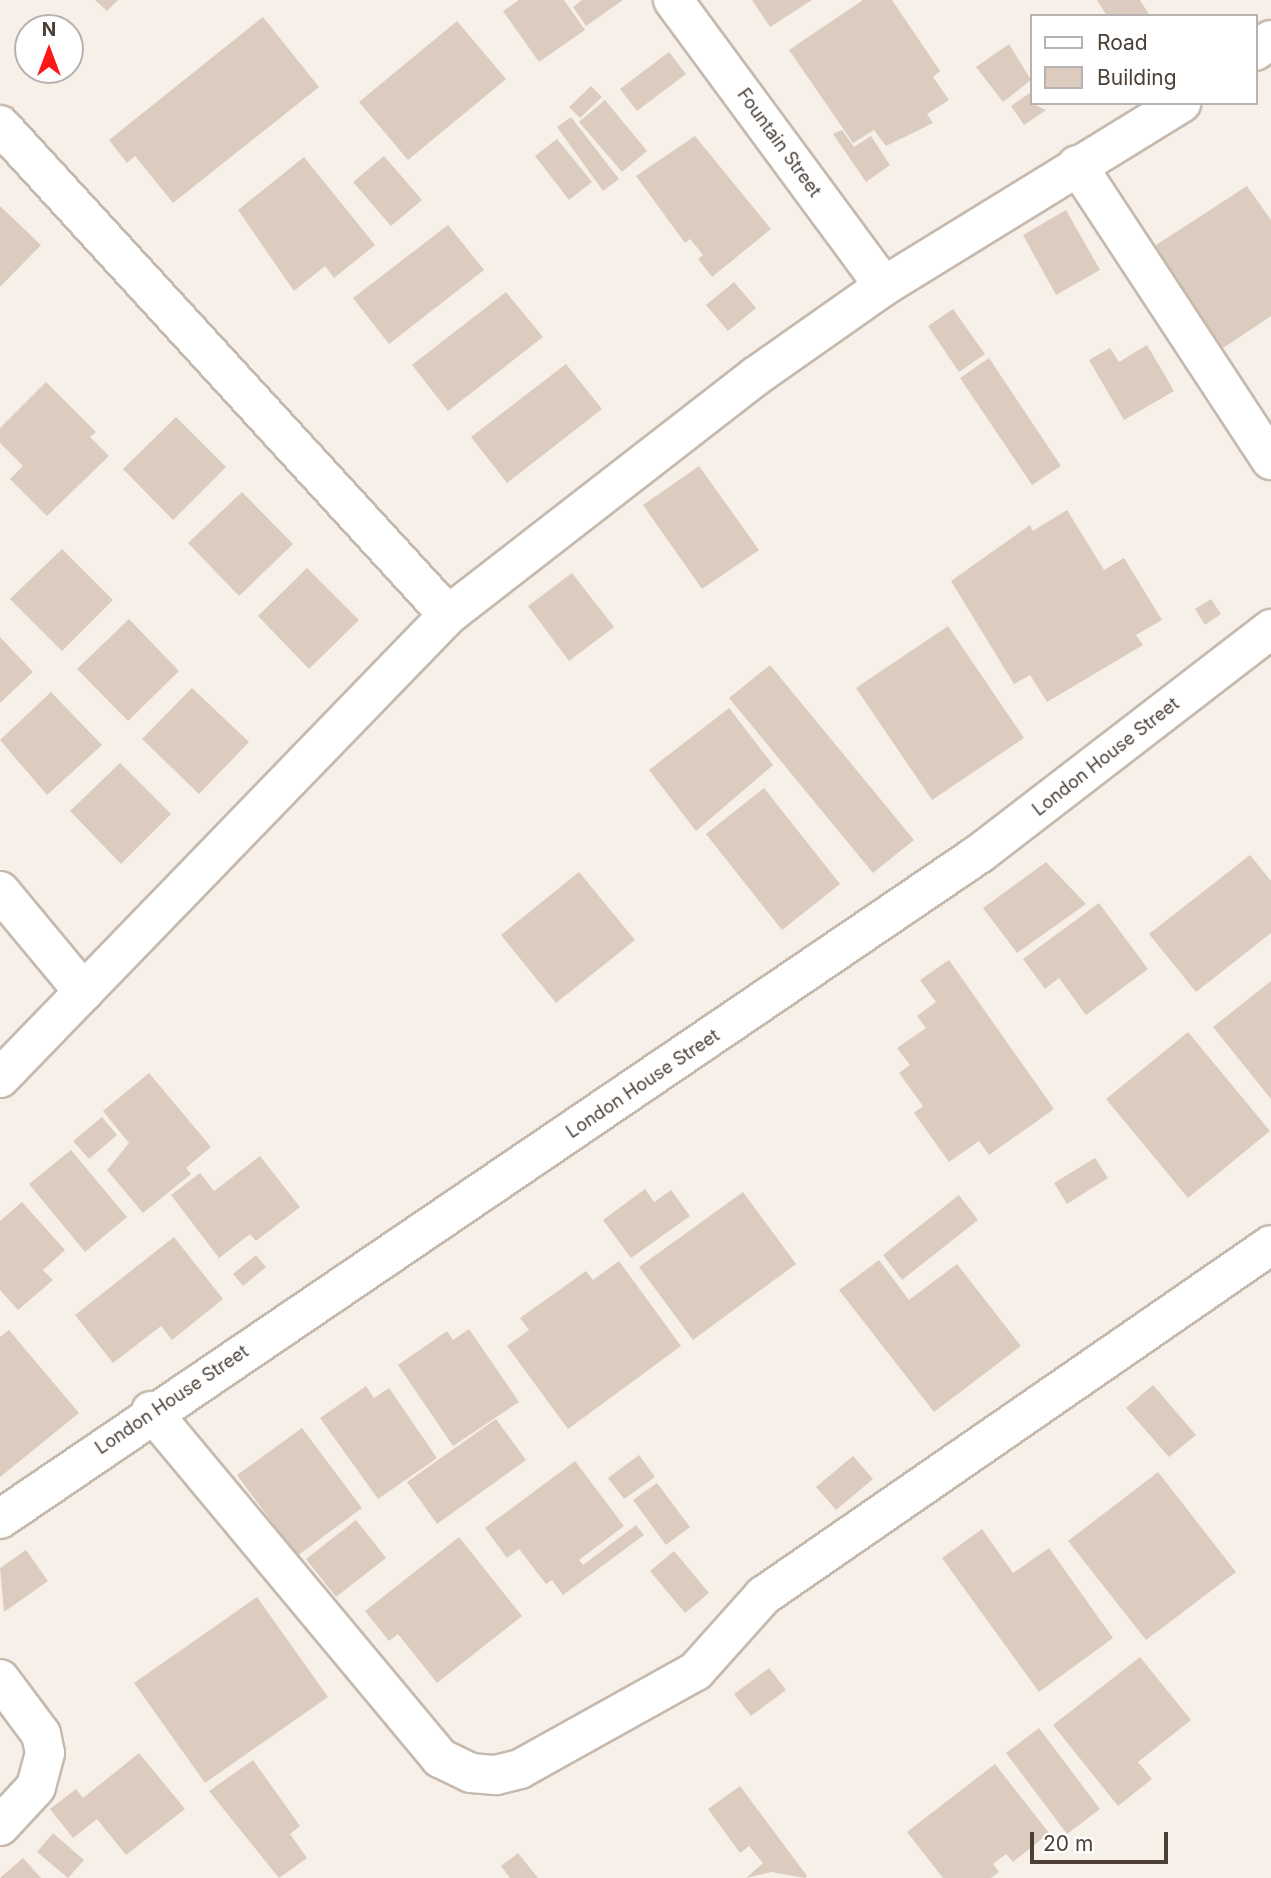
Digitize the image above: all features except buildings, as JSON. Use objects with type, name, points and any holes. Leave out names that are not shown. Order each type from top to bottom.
[{"type":"street","name":"Fountain Street","points":[[673,0],[884,286]]},
{"type":"street","points":[[0,1079],[448,615],[756,376],[884,286],[1178,105]]},
{"type":"street","points":[[0,125],[448,615]]},
{"type":"street","points":[[1077,165],[1271,460]]},
{"type":"street","name":"London House Street","points":[[0,1519],[151,1411],[352,1283],[979,854],[1271,629]]},
{"type":"street","points":[[0,891],[84,992]]},
{"type":"street","points":[[151,1411],[440,1758],[471,1773],[496,1775],[520,1769],[696,1671],[762,1596],[1271,1245]]},
{"type":"street","points":[[0,1679],[41,1734],[45,1753],[36,1787],[0,1826]]}]
